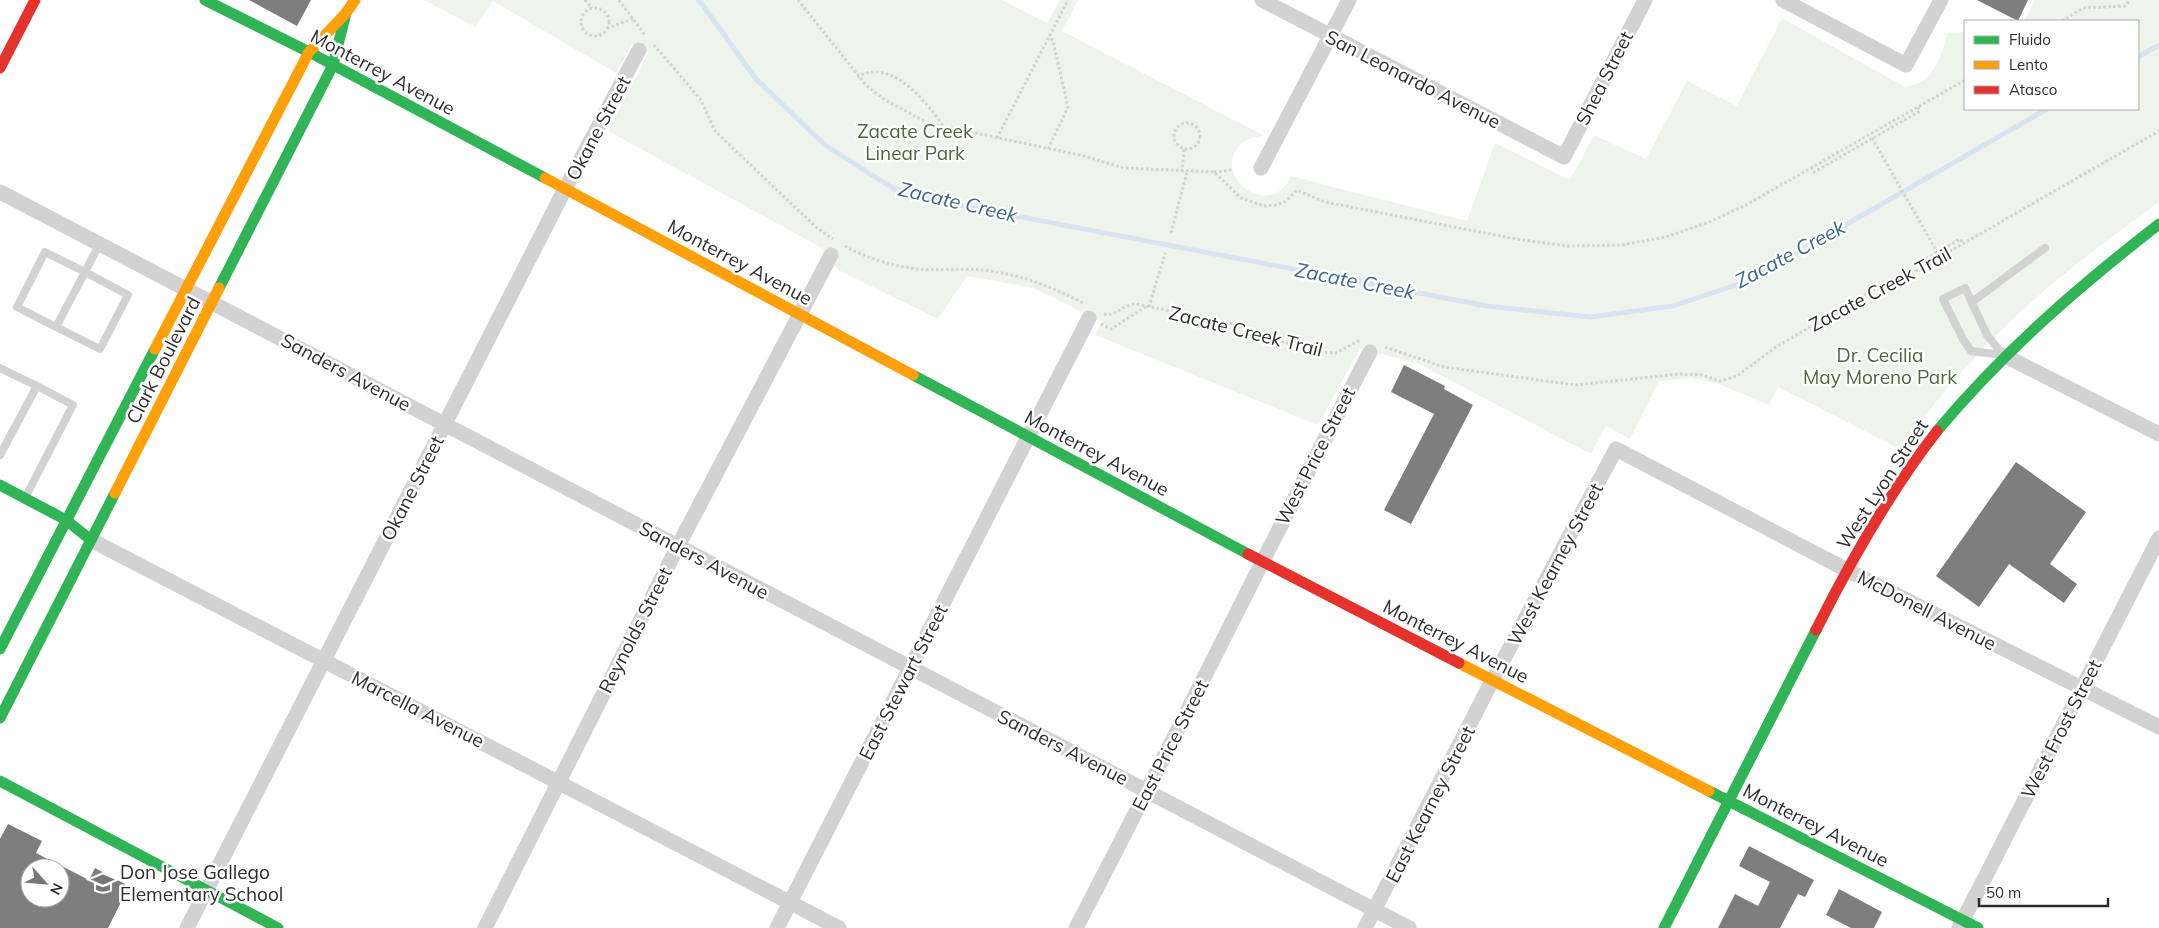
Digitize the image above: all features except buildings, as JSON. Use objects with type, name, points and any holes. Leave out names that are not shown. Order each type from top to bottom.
[{"type":"main road","points":[[0,68],[35,0]]},
{"type":"main road","name":"Monterrey Avenue","points":[[205,0],[334,65],[801,313],[1261,561],[1729,800],[1961,924],[1978,928]]},
{"type":"main road","name":"Clark Boulevard","points":[[0,649],[309,52],[346,13],[355,0]]},
{"type":"main road","name":"Clark Boulevard","points":[[0,718],[334,65],[346,13]]},
{"type":"main road","name":"West Lyon Street","points":[[1664,928],[1847,570],[1908,468],[1946,419],[2003,355],[2052,308],[2159,224]]},
{"type":"main road","name":"Marcella Avenue","points":[[0,485],[66,520],[91,540]]},
{"type":"main road","points":[[0,781],[278,928]]},
{"type":"street","name":"San Leonardo Avenue","points":[[1262,0],[1564,157]]},
{"type":"street","points":[[1261,168],[1349,0]]},
{"type":"street","name":"Shea Street","points":[[1564,157],[1645,0]]},
{"type":"street","points":[[1783,0],[1906,65],[1941,0]]},
{"type":"street","name":"Okane Street","points":[[187,928],[565,189],[646,43]]},
{"type":"street","name":"Sanders Avenue","points":[[0,192],[188,288],[445,425],[1409,928]]},
{"type":"street","name":"Reynolds Street","points":[[485,928],[678,546],[801,313],[833,248]]},
{"type":"street","name":"East Stewart Street","points":[[777,928],[1092,312]]},
{"type":"street","name":"West Price Street","points":[[1261,561],[1371,346]]},
{"type":"street","points":[[2003,355],[2159,434]]},
{"type":"street","name":"McDonell Avenue","points":[[1616,449],[1847,570],[2159,727]]},
{"type":"street","name":"West Kearney Street","points":[[1493,679],[1616,449]]},
{"type":"street","name":"West Frost Street","points":[[1961,924],[2159,538]]},
{"type":"street","name":"Marcella Avenue","points":[[91,540],[839,928]]},
{"type":"street","name":"East Price Street","points":[[1076,928],[1148,791],[1261,561]]},
{"type":"street","name":"East Kearney Street","points":[[1365,928],[1493,679]]},
{"type":"lane","points":[[56,327],[100,243]]},
{"type":"lane","points":[[1972,302],[2045,248]]},
{"type":"lane","points":[[45,252],[85,272],[128,295],[100,349],[17,307],[45,252]]},
{"type":"lane","points":[[1965,288],[1987,335],[2003,355],[1971,351],[1943,299],[1965,288]]},
{"type":"lane","points":[[0,368],[73,405],[25,498]]},
{"type":"lane","points":[[0,456],[37,386]]},
{"type":"path","points":[[585,0],[592,8],[606,14],[607,28]]},
{"type":"path","points":[[619,0],[633,19],[646,43],[701,100],[714,129],[720,136],[817,228],[833,248]]},
{"type":"path","points":[[798,0],[857,77],[885,100],[928,123],[1084,156],[1124,168],[1182,172],[1232,170]]},
{"type":"path","points":[[997,138],[1068,0]]},
{"type":"path","points":[[2064,20],[2083,8],[2125,6],[2130,0]]},
{"type":"path","points":[[592,8],[582,18],[584,29],[593,36],[600,34],[607,28],[633,19]]},
{"type":"path","points":[[1048,149],[1068,107],[1053,41],[1049,35]]},
{"type":"path","points":[[857,77],[866,72],[873,71],[890,75],[917,92],[932,108],[944,126]]},
{"type":"path","points":[[1214,172],[1241,198],[1264,206],[1276,205],[1286,201],[1297,190],[1325,202],[1516,239],[1568,246],[1622,245],[1666,237],[1709,222],[1748,204],[1964,81]]},
{"type":"path","points":[[1811,167],[1814,172],[1920,111],[1918,107]]},
{"type":"path","points":[[1188,122],[1199,130],[1199,139],[1195,146],[1184,149],[1176,144],[1173,136],[1179,125],[1188,122]]},
{"type":"path","name":"Zacate Creek Trail","points":[[1092,312],[1113,315],[1130,304],[1239,325],[1257,334],[1316,352],[1336,352],[1361,340],[1371,346],[1444,366],[1575,385],[1680,374],[1702,375],[1720,381],[1737,376],[1762,355],[1909,269],[1912,273],[2159,131]]},
{"type":"path","points":[[1872,138],[1937,252]]},
{"type":"path","points":[[1182,172],[1184,149]]},
{"type":"path","points":[[1171,233],[1187,172]]},
{"type":"path","points":[[1909,269],[1960,239],[1964,244]]},
{"type":"path","points":[[844,245],[888,263],[918,269],[958,268],[1015,275],[1047,285],[1092,312],[1111,329],[1148,307],[1165,253]]},
{"type":"green space","name":"Zacate Creek Linear Park","points":[[424,0],[1002,0],[1047,23],[1060,0],[1078,0],[1062,31],[1263,135],[1245,141],[1234,153],[1232,166],[1236,178],[1245,188],[1256,194],[1269,195],[1281,190],[1291,176],[1467,221],[1495,143],[1570,180],[1594,135],[1646,159],[1687,81],[1737,106],[1782,18],[1905,87],[1922,81],[1932,71],[1942,52],[1947,33],[1964,32],[1964,110],[2139,110],[2139,20],[2025,20],[2035,0],[2159,0],[2159,202],[2072,268],[2005,327],[1932,406],[1900,449],[1778,387],[1769,405],[1716,383],[1692,378],[1659,381],[1630,439],[1606,426],[1591,454],[1419,364],[1360,348],[1318,425],[1095,335],[1102,322],[1033,288],[967,276],[938,319],[838,270],[820,247],[608,131],[649,52],[632,44],[616,73],[493,1],[475,27]]},
{"type":"waterway","name":"Zacate Creek","points":[[699,0],[756,79],[825,145],[894,189],[953,204],[1487,306],[1590,317],[1673,306],[1748,281],[2045,110]]},
{"type":"waterway","name":"Zacate Creek","points":[[2139,56],[2159,45]]},
{"type":"traffic: fast","points":[[205,0],[309,52],[545,178]]},
{"type":"traffic: fast","points":[[219,288],[333,65],[346,13]]},
{"type":"traffic: fast","points":[[1937,431],[2015,347],[2099,272],[2159,224]]},
{"type":"traffic: fast","points":[[0,649],[155,349]]},
{"type":"traffic: fast","points":[[913,375],[1248,554]]},
{"type":"traffic: fast","points":[[0,485],[66,520],[91,540]]},
{"type":"traffic: fast","points":[[0,718],[115,493]]},
{"type":"traffic: fast","points":[[1664,928],[1816,630]]},
{"type":"traffic: fast","points":[[0,781],[278,928]]},
{"type":"traffic: fast","points":[[1709,791],[1978,928]]},
{"type":"traffic: slow","points":[[155,349],[309,52],[346,13],[355,0]]},
{"type":"traffic: slow","points":[[545,178],[913,375]]},
{"type":"traffic: slow","points":[[115,493],[219,288]]},
{"type":"traffic: slow","points":[[1459,663],[1709,791]]},
{"type":"traffic: jam","points":[[0,68],[35,0]]},
{"type":"traffic: jam","points":[[1816,630],[1843,578],[1887,503],[1919,454],[1937,431]]},
{"type":"traffic: jam","points":[[1248,554],[1459,663]]},
{"type":"place","name":"Don Jose Gallego Elementary School","points":[[103,883]]},
{"type":"park label","name":"Dr. Cecilia May Moreno Park","points":[[1880,366]]}]
